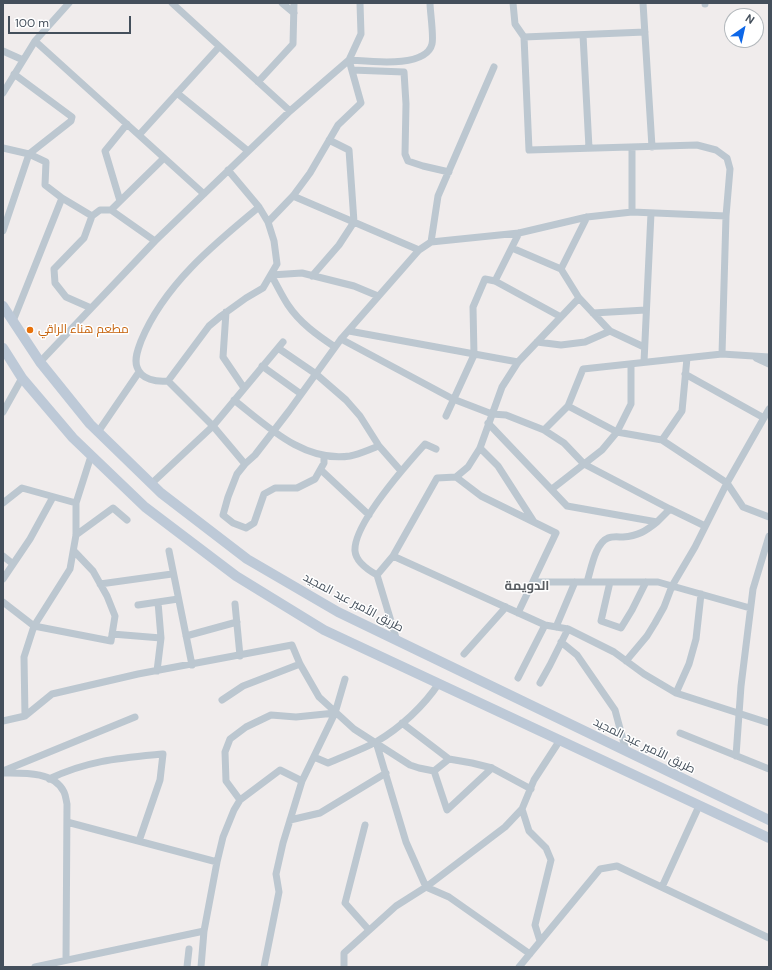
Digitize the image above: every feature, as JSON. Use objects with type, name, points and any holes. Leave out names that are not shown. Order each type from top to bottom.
[{"type":"main road","name":"طريق الأمير عبد المجيد","points":[[3,306],[40,362],[90,424],[161,494],[247,559],[338,612],[769,820]]},
{"type":"main road","points":[[3,348],[22,378],[72,438],[145,507],[236,576],[324,630],[769,838]]},
{"type":"main road","points":[[656,785],[664,769]]},
{"type":"street","points":[[3,92],[35,40],[69,3]]},
{"type":"street","points":[[172,3],[290,111]]},
{"type":"street","points":[[282,3],[294,13]]},
{"type":"street","points":[[258,82],[294,44],[294,3]]},
{"type":"street","points":[[40,362],[155,241],[290,111],[349,60],[361,34],[360,3]]},
{"type":"street","points":[[349,60],[398,62],[415,59],[426,53],[432,44],[430,3]]},
{"type":"street","points":[[513,3],[515,24],[524,37],[529,150],[697,145],[716,150],[727,158],[730,169],[726,216],[722,354]]},
{"type":"street","points":[[643,3],[652,146]]},
{"type":"street","points":[[524,37],[645,32]]},
{"type":"street","points":[[583,34],[589,148]]},
{"type":"street","points":[[35,40],[204,194]]},
{"type":"street","points":[[138,135],[219,47]]},
{"type":"street","points":[[3,51],[23,60]]},
{"type":"street","points":[[268,222],[293,196],[310,173],[338,125],[361,104],[349,60]]},
{"type":"street","points":[[431,242],[438,196],[494,67]]},
{"type":"street","points":[[352,70],[404,72],[406,104],[405,154],[408,161],[449,172]]},
{"type":"street","points":[[3,232],[29,154],[71,121],[72,118],[14,74]]},
{"type":"street","points":[[177,93],[248,151]]},
{"type":"street","points":[[120,201],[105,151],[127,124]]},
{"type":"street","points":[[312,276],[339,245],[354,222],[349,150],[330,140]]},
{"type":"street","points":[[632,147],[632,212]]},
{"type":"street","points":[[3,148],[29,154],[46,162],[45,185],[62,198],[92,216]]},
{"type":"street","points":[[112,210],[164,158]]},
{"type":"street","points":[[228,170],[259,207],[268,222],[274,240],[277,264],[263,288],[226,312],[209,326],[168,381],[159,382],[148,379],[139,372],[136,363],[138,349],[147,326],[176,284],[225,236],[259,207]]},
{"type":"street","points":[[293,196],[419,250]]},
{"type":"street","points":[[13,321],[62,198]]},
{"type":"street","points":[[91,308],[66,297],[55,283],[54,268],[84,238],[92,216],[100,210],[112,210],[155,241]]},
{"type":"street","points":[[324,456],[324,464],[315,479],[297,488],[275,488],[264,494],[254,523],[246,528],[233,523],[223,515],[237,474],[255,455],[341,339],[419,250],[431,242],[519,233],[587,217],[632,212],[726,216]]},
{"type":"street","points":[[644,362],[652,212]]},
{"type":"street","points":[[561,269],[587,217]]},
{"type":"street","points":[[495,281],[519,233]]},
{"type":"street","points":[[512,248],[561,269],[579,298],[610,331],[644,347]]},
{"type":"street","points":[[271,275],[302,273],[354,286],[378,296]]},
{"type":"street","points":[[271,275],[288,305],[304,324],[335,347]]},
{"type":"street","points":[[446,416],[474,355],[473,307],[485,278],[495,281],[561,317]]},
{"type":"street","points":[[377,575],[393,556],[437,478],[456,477],[468,467],[480,448],[502,387],[518,362],[579,298]]},
{"type":"street","points":[[593,313],[646,310]]},
{"type":"street","points":[[226,312],[222,357],[244,388]]},
{"type":"street","points":[[349,331],[518,362]]},
{"type":"street","points":[[537,342],[561,345],[585,342],[610,331]]},
{"type":"street","points":[[341,339],[454,398],[492,414],[506,415],[544,430],[564,444],[584,464],[706,526]]},
{"type":"street","points":[[151,484],[213,426],[281,345],[346,400],[360,416],[380,446],[401,471]]},
{"type":"street","points":[[544,430],[568,406],[583,369],[722,354],[769,357]]},
{"type":"street","points":[[752,356],[769,364]]},
{"type":"street","points":[[662,440],[682,411],[686,358]]},
{"type":"street","points":[[552,489],[602,450],[617,432],[631,404],[631,364]]},
{"type":"street","points":[[262,366],[301,394]]},
{"type":"street","points":[[98,432],[139,372]]},
{"type":"street","points":[[685,374],[764,418]]},
{"type":"street","points":[[3,410],[22,378]]},
{"type":"street","points":[[168,381],[213,426],[245,464]]},
{"type":"street","points":[[234,400],[273,431],[296,446],[324,456],[351,456],[380,446]]},
{"type":"street","points":[[568,406],[617,432],[662,440],[726,483],[743,508],[769,517]]},
{"type":"street","points":[[626,661],[647,636],[664,607],[672,586],[706,526],[726,483],[769,409]]},
{"type":"street","points":[[488,423],[567,506],[657,522]]},
{"type":"street","points":[[397,641],[377,575],[364,568],[355,552],[356,540],[369,515],[401,471],[425,444],[436,449]]},
{"type":"street","points":[[480,448],[498,466],[534,522]]},
{"type":"street","points":[[25,716],[24,658],[34,626],[70,569],[76,534],[76,503],[91,456]]},
{"type":"street","points":[[321,470],[369,515]]},
{"type":"street","points":[[456,477],[481,496],[556,533],[518,613]]},
{"type":"street","points":[[3,504],[22,488],[76,503]]},
{"type":"street","points":[[3,579],[30,539],[52,497]]},
{"type":"street","points":[[76,534],[113,508],[127,520]]},
{"type":"street","points":[[587,582],[596,551],[601,543],[608,538],[643,533],[670,509]]},
{"type":"street","points":[[736,756],[741,686],[750,608],[753,589],[769,536]]},
{"type":"street","points":[[3,602],[34,626],[111,641],[115,616],[93,571],[74,551]]},
{"type":"street","points":[[169,551],[172,574],[192,665]]},
{"type":"street","points":[[3,556],[13,564]]},
{"type":"street","points":[[393,556],[545,625],[568,629],[614,652],[644,674],[676,693],[769,723]]},
{"type":"street","points":[[100,584],[172,574]]},
{"type":"street","points":[[533,582],[658,582],[750,608]]},
{"type":"street","points":[[556,627],[575,582]]},
{"type":"street","points":[[610,582],[601,621],[621,628],[646,582]]},
{"type":"street","points":[[676,693],[690,664],[696,639],[702,594]]},
{"type":"street","points":[[138,605],[178,598]]},
{"type":"street","points":[[157,671],[161,638],[158,602]]},
{"type":"street","points":[[235,604],[240,656]]},
{"type":"street","points":[[464,654],[506,607]]},
{"type":"street","points":[[186,636],[237,622]]},
{"type":"street","points":[[518,678],[545,625]]},
{"type":"street","points":[[540,683],[568,629]]},
{"type":"street","points":[[112,634],[161,638]]},
{"type":"street","points":[[561,642],[576,655],[615,710],[626,751]]},
{"type":"street","points":[[3,721],[25,716],[52,694],[138,674],[292,645],[300,664],[319,697],[354,729],[376,742],[393,755],[410,765],[419,768],[434,770],[449,759]]},
{"type":"street","points":[[222,700],[243,686],[300,664]]},
{"type":"street","points":[[264,967],[279,892],[276,874],[290,820],[302,782],[335,713],[345,679]]},
{"type":"street","points":[[314,758],[328,763],[376,742],[409,718],[429,698],[439,684]]},
{"type":"street","points":[[240,800],[226,781],[225,752],[230,739],[246,728],[271,715],[296,717],[335,713]]},
{"type":"street","points":[[3,772],[135,717]]},
{"type":"street","points":[[402,723],[449,759],[492,768],[530,789]]},
{"type":"street","points":[[680,733],[769,770]]},
{"type":"street","points":[[344,967],[344,953],[396,906],[426,887],[505,827],[522,809],[534,780],[560,740]]},
{"type":"street","points":[[376,742],[406,842],[426,887],[449,897],[530,954]]},
{"type":"street","points":[[49,779],[63,772],[110,759],[163,754],[160,780],[139,841]]},
{"type":"street","points":[[434,770],[447,810],[492,768]]},
{"type":"street","points":[[201,967],[204,930],[217,862],[223,837],[234,810],[240,800],[280,770],[302,782]]},
{"type":"street","points":[[3,772],[41,775],[56,782],[64,791],[67,804],[66,960]]},
{"type":"street","points":[[290,820],[320,813],[386,773]]},
{"type":"street","points":[[662,887],[699,806]]},
{"type":"street","points":[[522,809],[530,831],[546,848],[550,860],[535,925],[540,941]]},
{"type":"street","points":[[67,822],[217,862]]},
{"type":"street","points":[[365,825],[345,902],[369,930]]},
{"type":"street","points":[[519,967],[600,869],[617,866],[769,938]]},
{"type":"street","points":[[35,967],[204,930]]},
{"type":"street","points":[[186,967],[189,949]]},
{"type":"place","name":"مطعم هناء الراقي","points":[[30,330]]},
{"type":"district","name":"الدويمة","points":[[527,587]]}]
